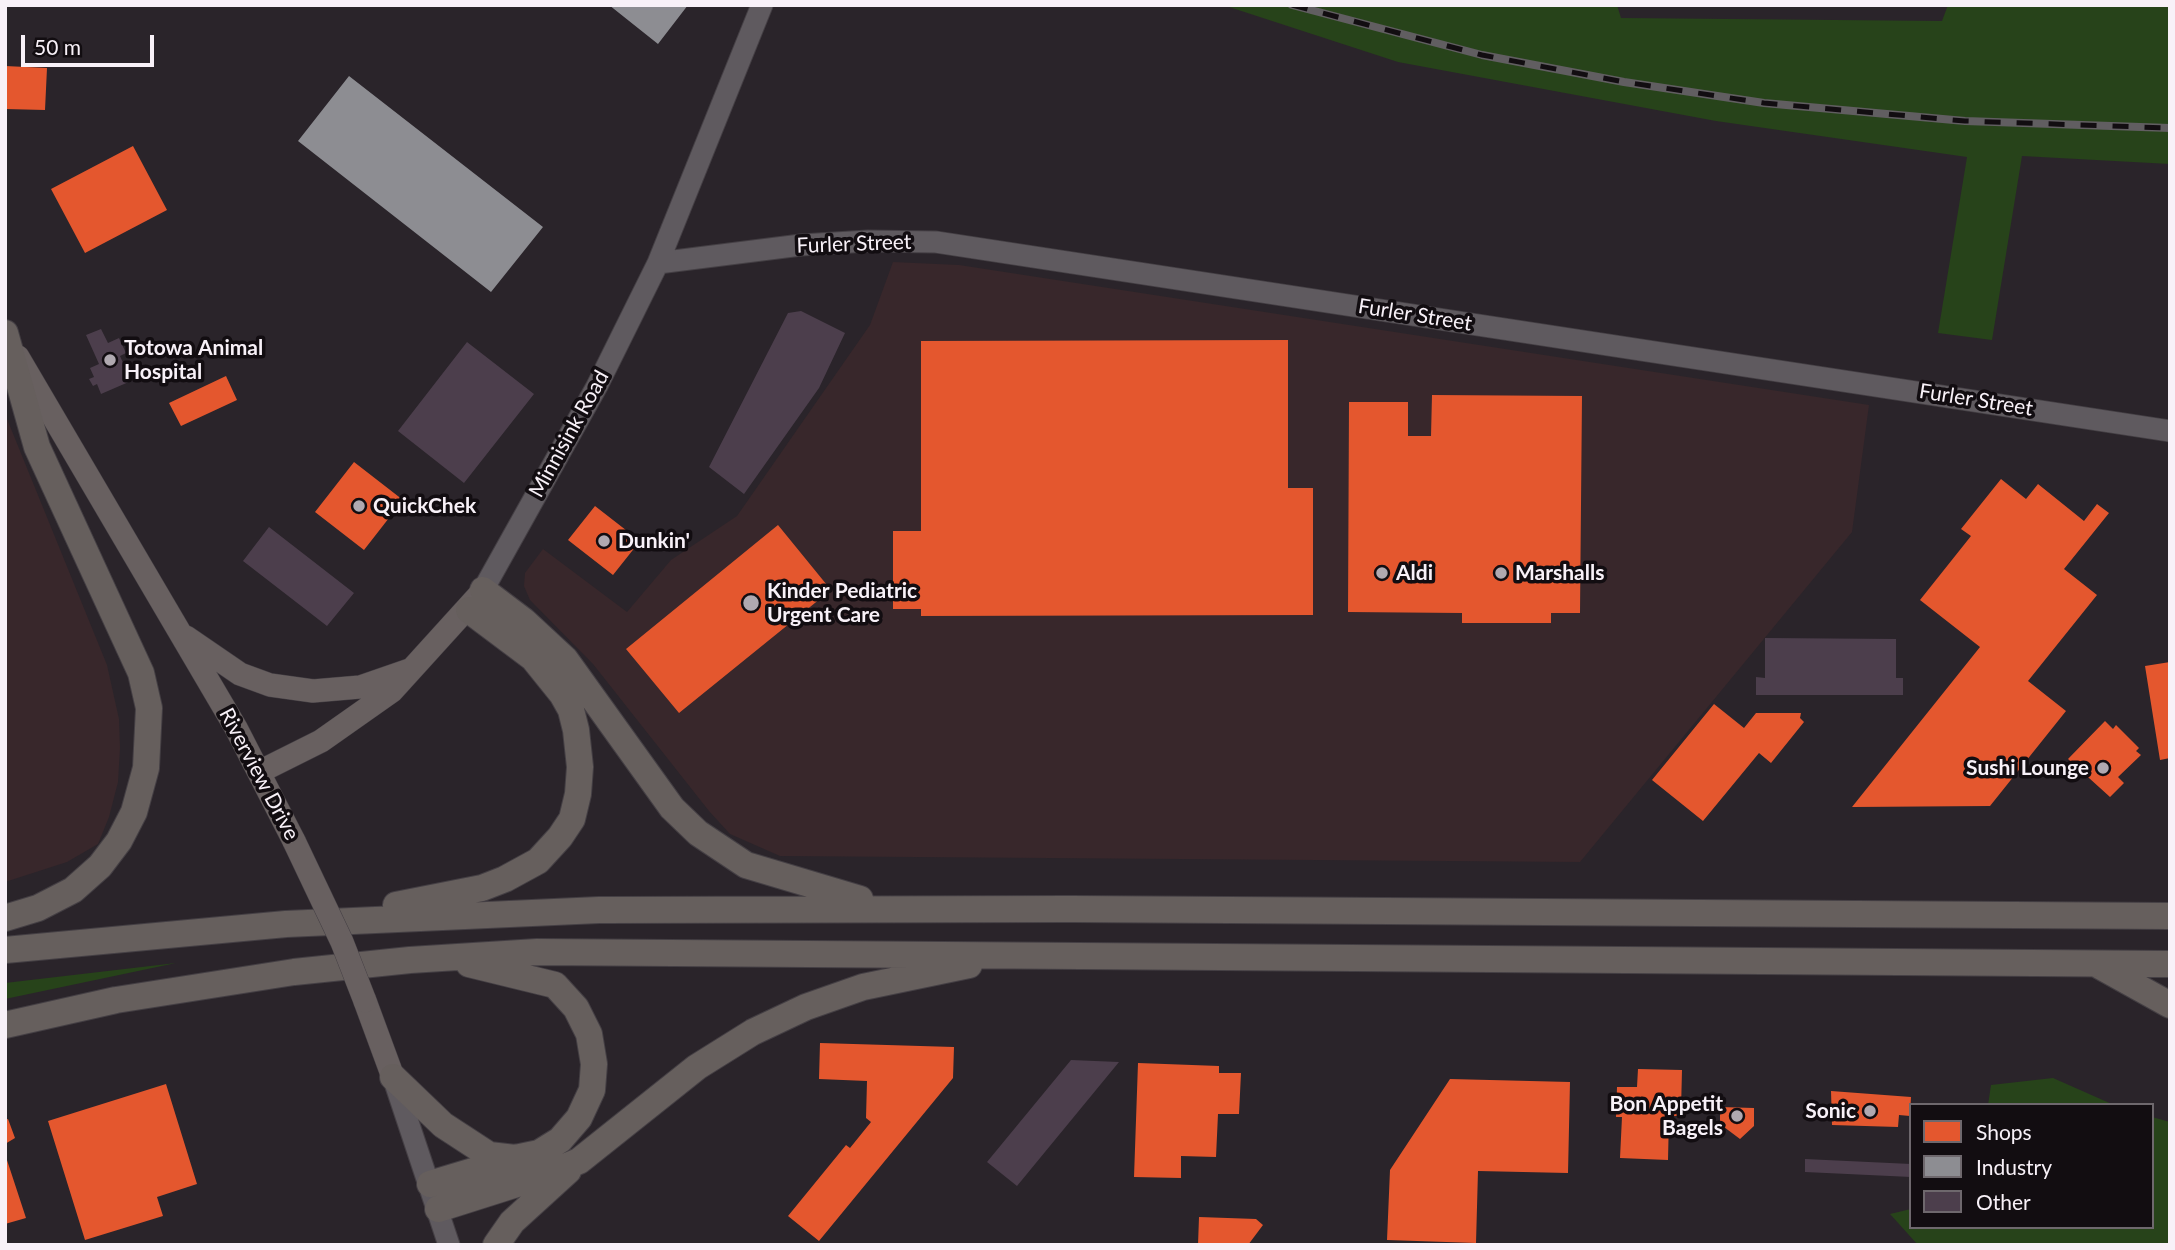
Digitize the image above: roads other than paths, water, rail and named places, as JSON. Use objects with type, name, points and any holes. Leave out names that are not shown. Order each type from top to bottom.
[{"type":"highway","points":[[5,333],[37,447],[141,673],[149,708],[146,768],[134,812],[119,841],[100,866],[73,890],[37,908],[5,918]]},
{"type":"highway","points":[[476,600],[524,621],[565,659],[672,808],[698,833],[746,865],[770,875],[895,909]]},
{"type":"highway","points":[[286,924],[456,895],[505,879],[538,861],[572,819],[580,767],[571,710],[550,676],[476,600]]},
{"type":"highway","points":[[5,950],[286,924],[599,911],[895,909],[2170,916]]},
{"type":"highway","points":[[5,1024],[116,1000],[228,981],[440,958],[599,951],[2170,964]]},
{"type":"highway","points":[[496,1245],[512,1222],[579,1161],[697,1067],[753,1032],[806,1007],[863,987],[1019,955]]},
{"type":"highway","points":[[434,1196],[515,1158],[550,1148],[579,1118],[594,1079],[589,1034],[576,1008],[555,985],[440,958]]},
{"type":"highway","points":[[2094,963],[2170,1005]]},
{"type":"highway","points":[[393,1077],[467,1144],[489,1156],[515,1158]]},
{"type":"highway","points":[[434,1196],[545,1175],[579,1161]]},
{"type":"main road","name":"Riverview Drive","points":[[5,333],[259,772],[342,942],[393,1077]]},
{"type":"main road","name":"Minnisink Road","points":[[259,772],[321,741],[362,715],[415,668],[476,600]]},
{"type":"main road","points":[[181,634],[240,674],[270,684],[313,691],[360,687],[415,668]]},
{"type":"street","name":"Minnisink Road","points":[[476,600],[597,386],[659,263],[762,5]]},
{"type":"street","name":"Furler Street","points":[[659,263],[801,244],[936,242],[2170,431]]},
{"type":"street","name":"Riverview Drive","points":[[393,1077],[449,1245]]},
{"type":"railway","points":[[1292,5],[1482,55],[1624,82],[1764,103],[1965,121],[2170,128]]},
{"type":"place","name":"Totowa Animal Hospital","points":[[110,360]]},
{"type":"place","name":"QuickChek","points":[[359,506]]},
{"type":"place","name":"Dunkin'","points":[[604,541]]},
{"type":"place","name":"Aldi","points":[[1382,573]]},
{"type":"place","name":"Marshalls","points":[[1501,573]]},
{"type":"place","name":"Kinder Pediatric Urgent Care","points":[[751,603]]},
{"type":"place","name":"Sushi Lounge","points":[[2103,768]]},
{"type":"place","name":"Sonic","points":[[1870,1111]]},
{"type":"place","name":"Bon Appetit Bagels","points":[[1737,1116]]}]
